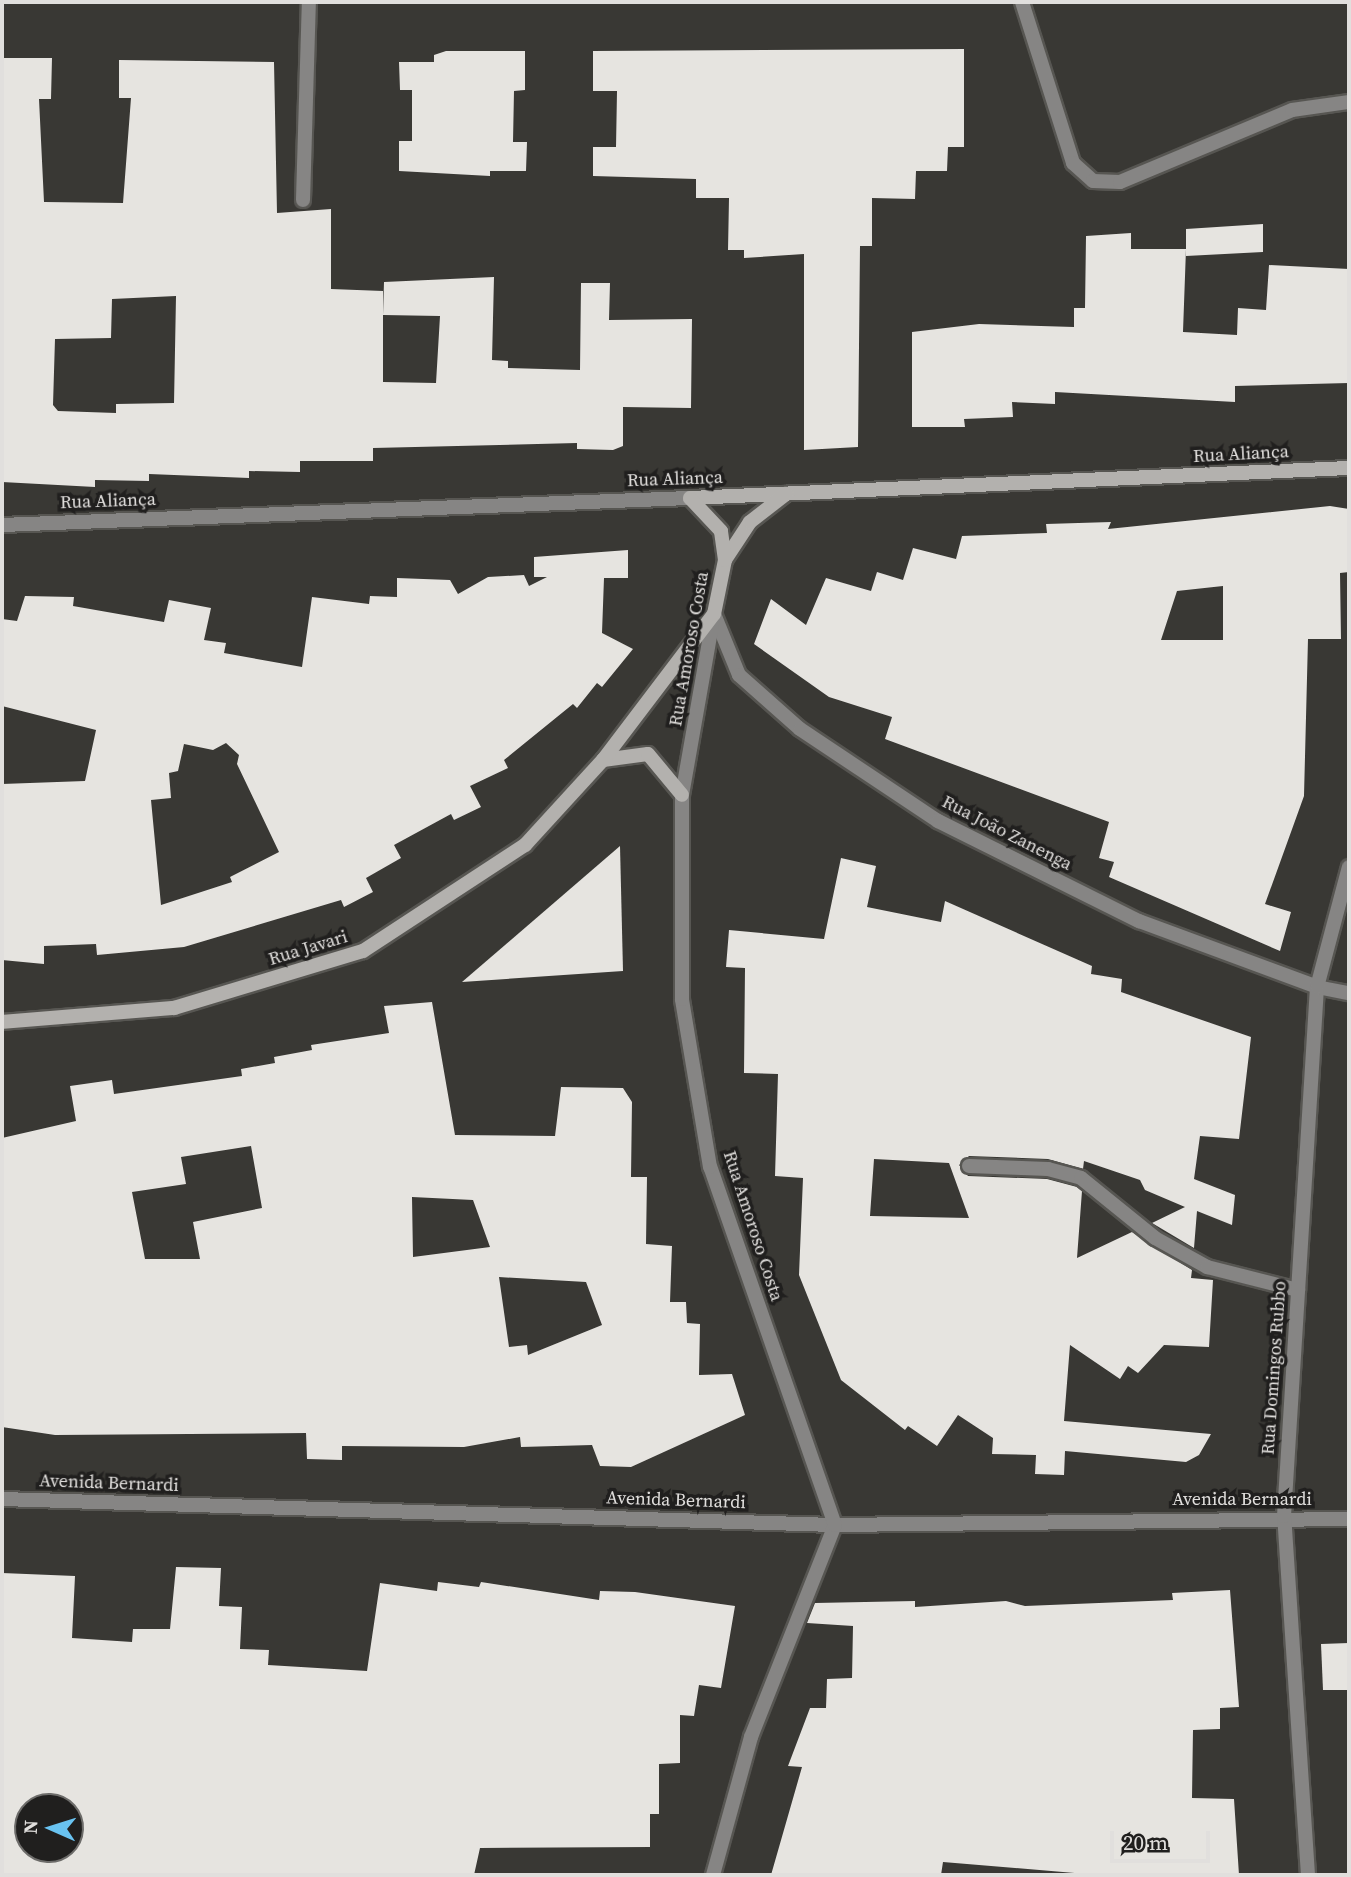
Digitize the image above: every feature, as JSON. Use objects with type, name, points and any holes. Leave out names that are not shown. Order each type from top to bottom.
[{"type":"main road","name":"Rua Aliança","points":[[690,498],[1349,468]]},
{"type":"main road","name":"Rua Amoroso Costa","points":[[725,560],[750,522],[786,494]]},
{"type":"main road","name":"Rua Amoroso Costa","points":[[690,498],[721,531],[725,560],[714,614]]},
{"type":"main road","name":"Rua Javari","points":[[2,1022],[174,1008],[363,951],[526,845],[603,760],[714,614]]},
{"type":"main road","points":[[603,760],[648,754],[682,795]]},
{"type":"street","points":[[303,200],[309,2]]},
{"type":"street","points":[[1022,2],[1073,163],[1093,181],[1120,182],[1292,110],[1349,102]]},
{"type":"street","name":"Rua Aliança","points":[[2,525],[690,498]]},
{"type":"street","name":"Rua Amoroso Costa","points":[[714,614],[682,795],[682,999],[710,1167],[835,1525]]},
{"type":"street","name":"Rua João Zanenga","points":[[714,614],[739,675],[800,729],[938,821],[1139,921],[1317,987],[1349,993]]},
{"type":"street","name":"Rua Domingos Rubbo","points":[[1308,1875],[1284,1516],[1317,987],[1349,867]]},
{"type":"street","points":[[969,1166],[1048,1169],[1081,1178],[1155,1238],[1207,1267],[1298,1290]]},
{"type":"street","name":"Avenida Bernardi","points":[[2,1499],[835,1525],[1284,1516],[1349,1519]]},
{"type":"street","points":[[713,1875],[751,1737],[835,1525]]},
{"type":"building","points":[[964,49],[964,147],[948,147],[947,171],[916,171],[915,199],[872,198],[872,246],[860,246],[858,447],[804,450],[804,254],[744,258],[744,250],[728,250],[729,198],[696,198],[696,179],[593,176],[593,147],[616,147],[617,91],[593,91],[593,51]]},
{"type":"building","points":[[446,51],[525,51],[525,90],[514,91],[513,142],[527,142],[526,171],[490,171],[490,176],[399,171],[399,141],[412,141],[412,90],[400,90],[399,62],[434,62],[434,55]]},
{"type":"building","points":[[2,58],[52,58],[51,99],[39,99],[44,202],[123,203],[131,98],[119,98],[119,60],[274,62],[277,213],[331,209],[331,289],[383,291],[383,315],[384,282],[494,277],[492,360],[508,361],[508,368],[580,370],[581,283],[610,283],[609,320],[692,319],[691,408],[623,407],[623,446],[613,450],[577,449],[577,443],[373,448],[373,461],[300,461],[300,472],[249,471],[249,478],[149,474],[149,481],[95,480],[95,487],[2,482]],"holes":[[[176,296],[174,403],[116,404],[116,413],[58,411],[53,405],[55,339],[111,338],[112,299]],[[383,315],[440,316],[436,383],[383,382]]]},
{"type":"building","points":[[1263,224],[1263,252],[1186,256],[1186,229]]},
{"type":"building","points":[[1131,233],[1131,249],[1186,249],[1183,332],[1237,335],[1238,308],[1266,310],[1269,265],[1349,269],[1349,383],[1235,386],[1235,402],[1055,392],[1055,404],[1012,402],[1013,417],[964,419],[965,427],[912,427],[912,332],[979,324],[1074,327],[1074,308],[1085,308],[1086,236]]},
{"type":"building","points":[[1330,506],[1349,509],[1349,572],[1340,573],[1341,639],[1308,639],[1304,796],[1265,904],[1291,912],[1280,951],[1109,877],[1114,862],[1099,858],[1109,822],[885,739],[892,717],[829,697],[754,644],[771,599],[806,625],[826,578],[871,591],[877,572],[903,580],[913,548],[956,559],[962,536],[1047,533],[1046,524],[1111,522],[1108,529]],"holes":[[[1223,586],[1223,640],[1161,640],[1177,591]]]},
{"type":"building","points":[[628,550],[628,578],[604,578],[602,633],[633,649],[602,687],[597,683],[577,708],[573,704],[504,760],[508,768],[470,786],[481,807],[454,820],[451,814],[394,845],[401,858],[366,878],[373,892],[344,907],[341,900],[184,947],[97,955],[96,944],[44,946],[44,964],[2,960],[2,784],[85,781],[96,730],[2,706],[2,619],[17,621],[25,596],[74,597],[73,606],[164,622],[169,600],[211,608],[204,640],[226,643],[224,653],[302,667],[312,597],[369,604],[370,596],[397,597],[397,578],[450,580],[458,594],[488,577],[524,575],[529,586],[547,577],[534,577],[534,557]],"holes":[[[226,743],[239,755],[237,764],[279,852],[230,877],[232,882],[161,905],[151,800],[171,798],[169,773],[178,771],[184,744],[213,750]]]},
{"type":"building","points":[[620,846],[623,971],[462,982]]},
{"type":"building","points":[[841,858],[876,866],[867,907],[941,922],[945,901],[1092,966],[1091,974],[1122,979],[1121,992],[1251,1037],[1239,1139],[1200,1136],[1194,1179],[1235,1195],[1232,1225],[1197,1211],[1194,1248],[1152,1223],[1185,1207],[1145,1190],[1140,1180],[1084,1161],[1083,1169],[1048,1159],[969,1156],[959,1165],[968,1176],[1047,1179],[1077,1187],[1082,1191],[1077,1258],[1132,1232],[1192,1270],[1191,1278],[1213,1280],[1209,1347],[1164,1345],[1138,1373],[1128,1366],[1120,1379],[1070,1345],[1064,1421],[1211,1434],[1199,1455],[1186,1462],[1065,1451],[1064,1475],[1035,1474],[1036,1455],[992,1454],[993,1438],[958,1415],[937,1446],[908,1426],[905,1430],[841,1380],[799,1275],[803,1178],[775,1176],[778,1074],[744,1073],[745,968],[726,967],[729,930],[824,939]],"holes":[[[874,1159],[949,1163],[969,1218],[870,1216]]]},
{"type":"building","points":[[432,1002],[455,1135],[555,1136],[561,1087],[623,1088],[632,1102],[631,1177],[647,1177],[646,1244],[672,1246],[670,1302],[686,1302],[687,1323],[700,1324],[699,1375],[732,1374],[745,1415],[631,1467],[600,1466],[592,1445],[521,1447],[520,1437],[464,1447],[342,1446],[342,1460],[307,1459],[306,1433],[55,1435],[2,1427],[2,1138],[76,1121],[70,1086],[112,1080],[114,1094],[242,1076],[241,1069],[275,1063],[274,1057],[312,1050],[311,1045],[389,1033],[384,1006]],"holes":[[[251,1146],[262,1208],[193,1222],[200,1259],[145,1259],[132,1192],[186,1184],[181,1157]],[[412,1197],[473,1200],[490,1247],[413,1257]],[[499,1277],[586,1282],[602,1325],[528,1355],[527,1345],[509,1347]]]},
{"type":"building","points":[[176,1567],[221,1568],[219,1606],[242,1607],[240,1649],[269,1650],[268,1665],[367,1671],[380,1583],[437,1591],[438,1582],[479,1587],[481,1582],[599,1600],[600,1591],[635,1592],[735,1606],[721,1688],[699,1685],[694,1716],[680,1715],[680,1763],[659,1764],[659,1814],[650,1814],[650,1847],[480,1848],[474,1875],[2,1875],[2,1573],[75,1576],[72,1638],[132,1642],[133,1629],[170,1629]]},
{"type":"building","points":[[1230,1590],[1239,1707],[1220,1708],[1220,1729],[1193,1730],[1192,1798],[1234,1799],[1239,1875],[1098,1875],[943,1862],[941,1875],[771,1875],[802,1767],[788,1766],[810,1708],[826,1708],[827,1679],[852,1678],[853,1626],[807,1623],[815,1603],[915,1601],[915,1607],[1006,1601],[1025,1606],[1173,1600],[1172,1593]]},
{"type":"building","points":[[1349,1643],[1349,1690],[1323,1690],[1321,1644]]}]
